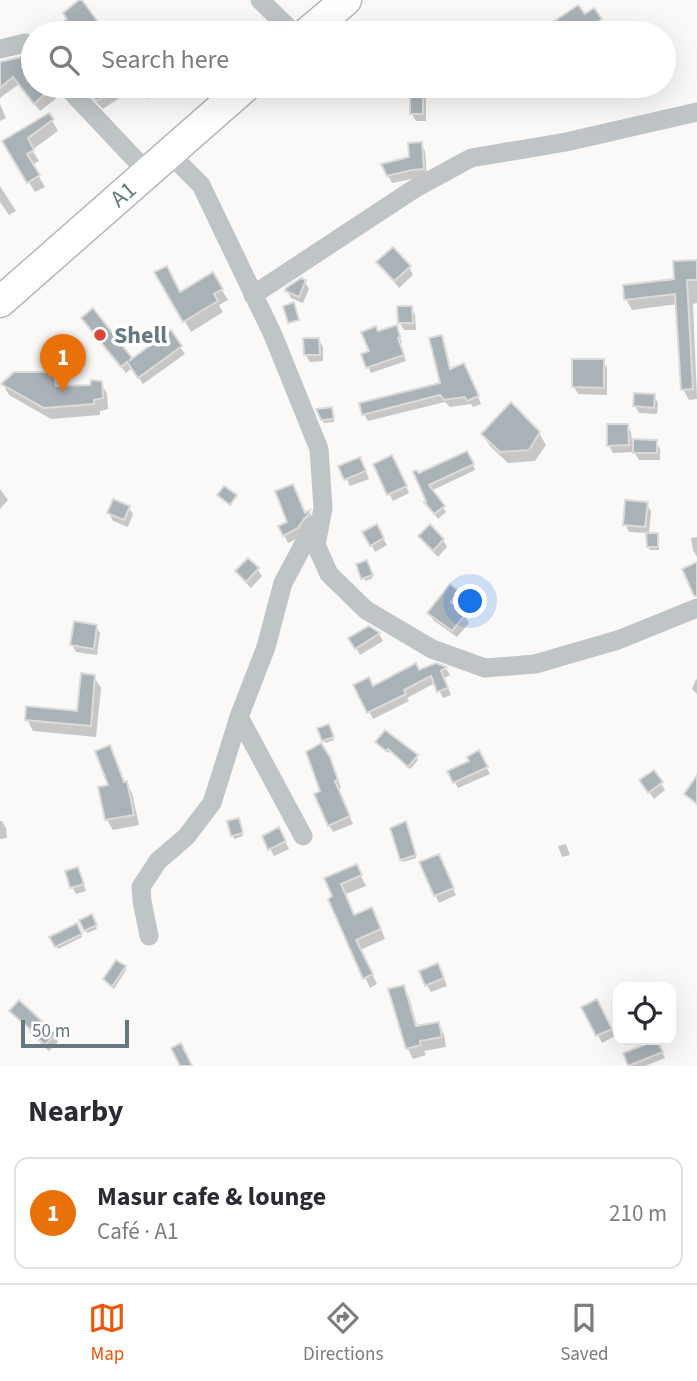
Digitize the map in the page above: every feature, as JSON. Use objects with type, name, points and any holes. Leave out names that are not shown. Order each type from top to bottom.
[{"type":"highway","points":[[321,21],[346,0]]},
{"type":"highway","name":"A1","points":[[0,302],[232,98]]},
{"type":"street","points":[[260,0],[282,21]]},
{"type":"street","points":[[0,48],[21,44]]},
{"type":"street","points":[[80,98],[158,163],[201,186],[272,335],[319,449],[323,508],[316,545],[329,574],[366,610],[432,649],[485,668],[535,664],[618,640],[697,608]]},
{"type":"street","points":[[253,295],[414,189],[471,158],[566,142],[697,112]]},
{"type":"street","points":[[149,936],[141,887],[158,861],[186,837],[212,803],[239,717],[266,647],[283,583],[323,508]]},
{"type":"street","points":[[239,717],[303,836]]},
{"type":"building","points":[[82,0],[97,21],[64,21],[67,19],[63,13]]},
{"type":"building","points":[[578,5],[585,14],[594,8],[602,19],[599,21],[555,21]]},
{"type":"building","points":[[21,57],[21,87],[13,77],[0,88],[0,62]]},
{"type":"building","points":[[29,98],[41,98],[34,104]]},
{"type":"building","points":[[410,98],[423,98],[423,114],[410,114]]},
{"type":"building","points":[[49,113],[54,119],[28,138],[34,150],[27,154],[40,175],[27,183],[2,141]]},
{"type":"building","points":[[422,142],[424,169],[387,176],[381,164],[409,157],[408,143]]},
{"type":"building","points":[[393,247],[411,266],[394,281],[376,262]]},
{"type":"building","points":[[697,260],[697,280],[687,280],[693,389],[681,390],[675,294],[624,300],[623,285],[674,279],[673,261]]},
{"type":"building","points":[[167,266],[180,292],[213,272],[223,289],[214,294],[218,301],[183,322],[154,272]]},
{"type":"building","points":[[301,278],[306,280],[299,297],[285,291],[286,288]]},
{"type":"building","points":[[294,302],[299,320],[288,323],[283,306]]},
{"type":"building","points":[[397,306],[412,306],[413,323],[398,323]]},
{"type":"building","points":[[93,308],[132,358],[129,361],[171,330],[182,346],[138,378],[127,362],[121,367],[81,318]]},
{"type":"building","points":[[397,325],[404,355],[366,368],[361,354],[369,351],[361,332],[376,326],[378,331]]},
{"type":"building","points":[[442,335],[450,369],[464,363],[479,396],[467,401],[465,397],[444,400],[440,395],[362,415],[359,403],[440,383],[429,338]]},
{"type":"building","points":[[303,338],[319,338],[320,355],[304,355]]},
{"type":"building","points":[[572,359],[604,359],[604,388],[572,387]]},
{"type":"building","points":[[14,372],[54,372],[56,386],[90,385],[91,380],[102,381],[103,398],[94,400],[94,404],[44,408],[1,384]]},
{"type":"building","points":[[634,393],[655,394],[654,408],[633,406]]},
{"type":"building","points":[[511,402],[540,432],[529,450],[500,452],[481,434]]},
{"type":"building","points":[[332,407],[334,419],[321,420],[316,409]]},
{"type":"building","points":[[607,424],[628,424],[629,445],[607,446]]},
{"type":"building","points":[[633,439],[657,440],[657,453],[633,453]]},
{"type":"building","points":[[467,451],[474,464],[429,485],[445,506],[434,514],[424,502],[426,501],[413,472],[416,470],[419,473]]},
{"type":"building","points":[[392,455],[407,486],[387,495],[373,464]]},
{"type":"building","points":[[360,457],[366,471],[344,480],[338,466]]},
{"type":"building","points":[[293,484],[305,513],[310,510],[298,528],[283,536],[278,526],[287,522],[275,491]]},
{"type":"building","points":[[224,486],[237,495],[230,505],[217,495]]},
{"type":"building","points":[[113,499],[130,506],[124,520],[107,513]]},
{"type":"building","points":[[625,500],[648,502],[645,527],[623,525]]},
{"type":"building","points":[[377,524],[384,538],[370,546],[362,532]]},
{"type":"building","points":[[430,524],[444,539],[433,551],[418,536]]},
{"type":"building","points":[[646,533],[658,533],[658,547],[647,547]]},
{"type":"building","points":[[248,558],[259,568],[246,582],[235,571]]},
{"type":"building","points":[[367,560],[373,575],[361,579],[356,564]]},
{"type":"building","points":[[697,562],[697,596],[694,596],[682,569]]},
{"type":"building","points":[[450,584],[460,592],[451,602],[466,614],[452,631],[427,613]]},
{"type":"building","points":[[74,621],[97,625],[94,649],[70,645]]},
{"type":"building","points":[[369,626],[380,633],[355,649],[348,638]]},
{"type":"building","points":[[416,663],[419,670],[436,663],[447,667],[441,671],[448,688],[437,692],[431,676],[404,690],[406,694],[367,713],[353,685],[369,677],[373,686]]},
{"type":"building","points":[[81,673],[95,675],[91,726],[25,720],[26,706],[77,711]]},
{"type":"building","points":[[329,724],[334,737],[322,741],[317,728]]},
{"type":"building","points":[[385,730],[418,755],[408,767],[388,749],[386,751],[375,742]]},
{"type":"building","points":[[321,743],[330,757],[338,780],[335,781],[350,816],[328,826],[314,794],[320,791],[306,752]]},
{"type":"building","points":[[110,745],[124,782],[127,781],[134,815],[105,820],[98,787],[108,785],[95,751]]},
{"type":"building","points":[[479,750],[488,767],[453,783],[447,771],[469,761],[467,757]]},
{"type":"building","points":[[654,770],[663,782],[648,793],[639,780]]},
{"type":"building","points":[[697,775],[697,804],[684,794]]},
{"type":"building","points":[[239,818],[243,833],[231,836],[227,821]]},
{"type":"building","points":[[406,821],[416,855],[400,860],[390,828]]},
{"type":"building","points":[[279,827],[286,841],[268,850],[262,836]]},
{"type":"building","points":[[439,854],[454,888],[434,896],[419,862]]},
{"type":"building","points":[[357,864],[362,875],[341,884],[354,915],[372,907],[381,929],[356,940],[373,974],[363,979],[328,899],[332,896],[324,878]]},
{"type":"building","points":[[78,867],[84,884],[70,888],[65,871]]},
{"type":"building","points":[[92,914],[97,925],[84,931],[79,920]]},
{"type":"building","points":[[77,923],[82,934],[55,947],[49,937]]},
{"type":"building","points":[[116,960],[126,966],[112,987],[103,979]]},
{"type":"building","points":[[438,963],[444,978],[425,986],[419,971]]},
{"type":"building","points":[[404,985],[416,1026],[439,1022],[442,1037],[420,1041],[421,1045],[406,1049],[388,989]]},
{"type":"building","points":[[597,999],[612,1029],[596,1036],[581,1007]]},
{"type":"building","points":[[19,1000],[56,1034],[45,1045],[9,1011]]},
{"type":"building","points":[[181,1043],[192,1066],[180,1066],[171,1048]]},
{"type":"building","points":[[644,1045],[660,1045],[663,1052],[628,1066],[623,1053]]},
{"type":"place","name":"Shell","points":[[100,335]]},
{"type":"place","name":"Masur cafe & lounge","points":[[63,392]]}]
